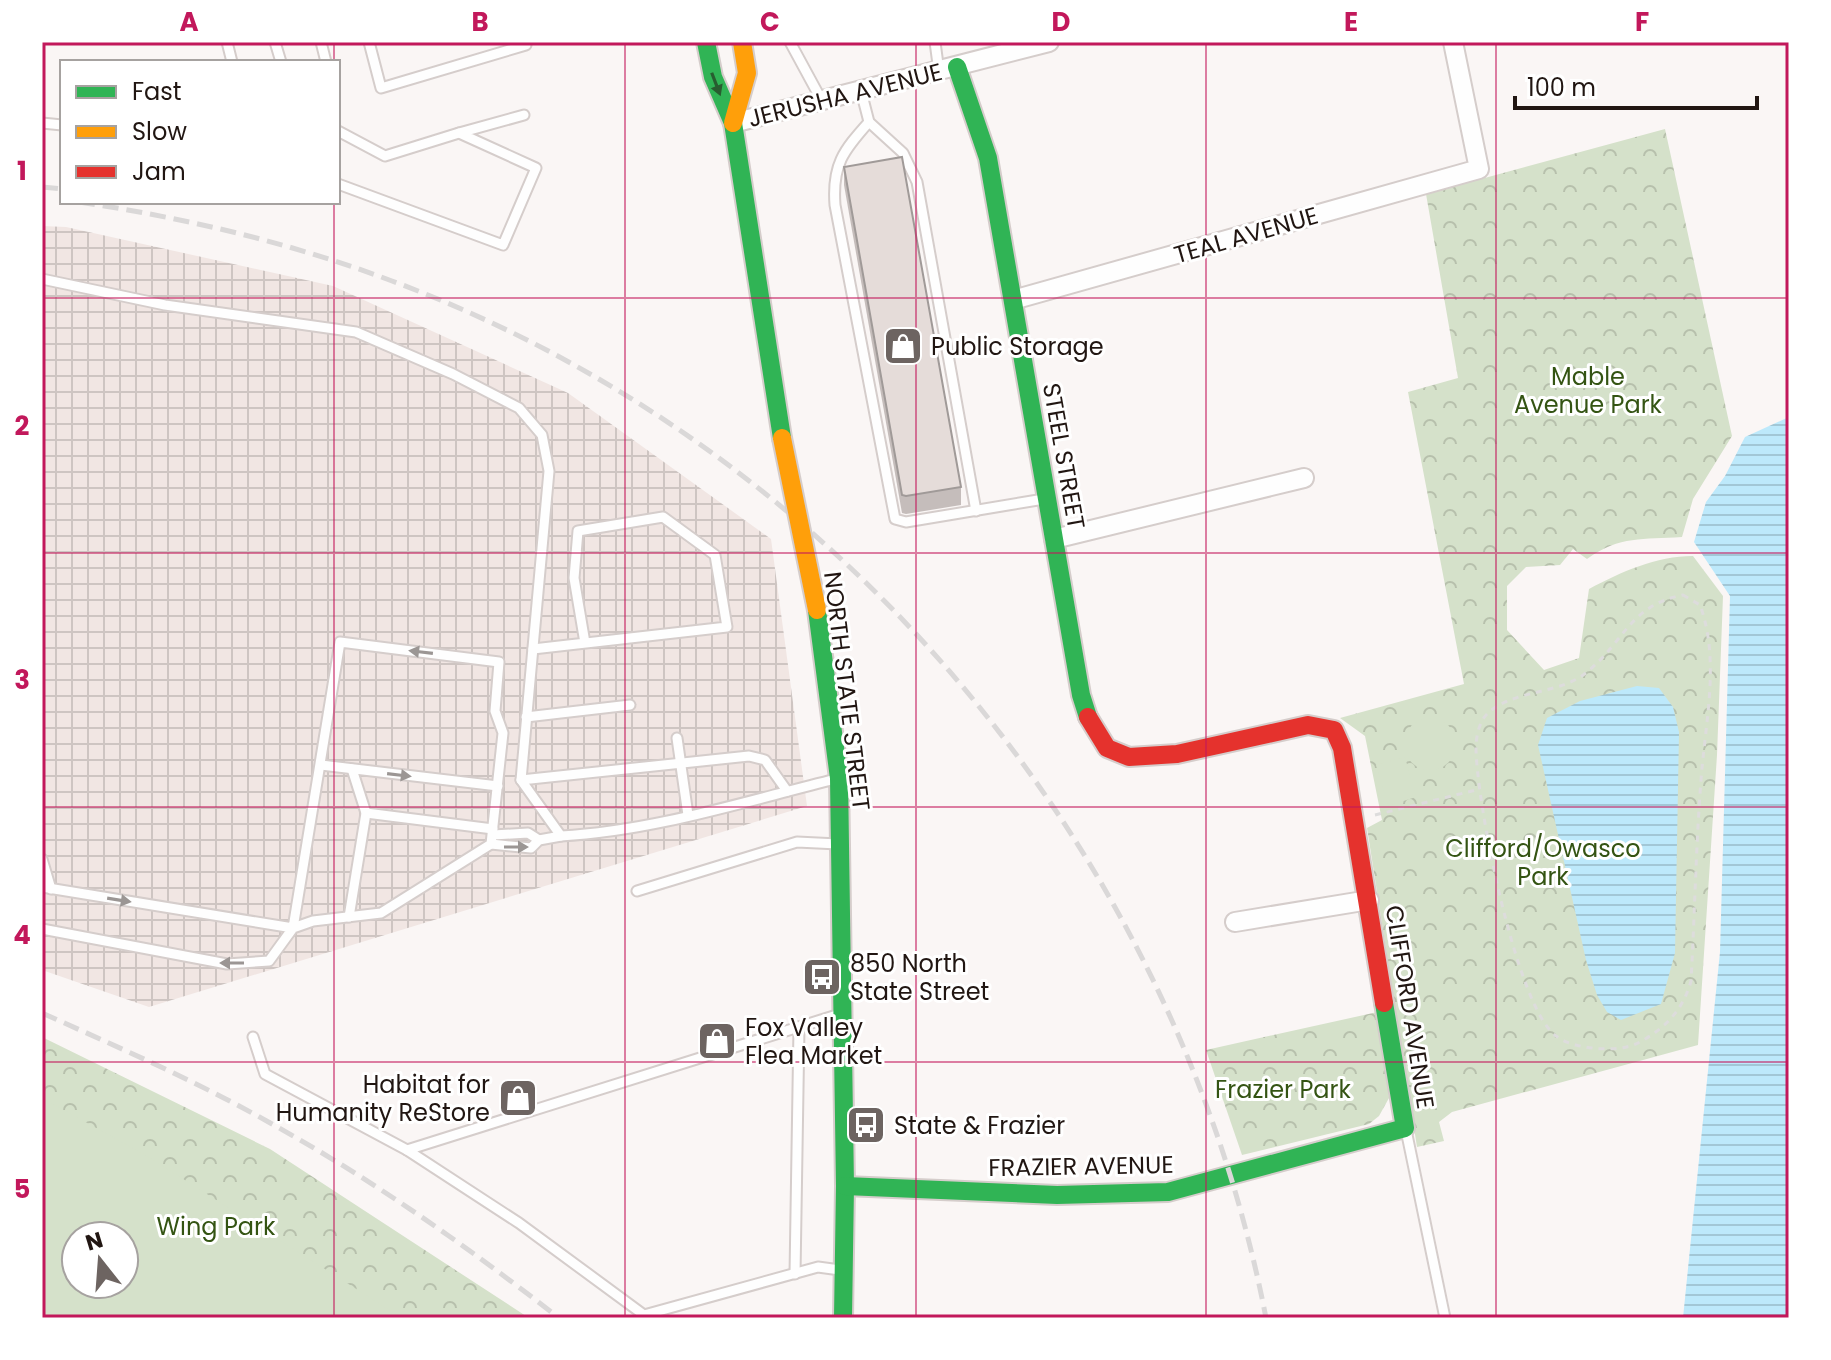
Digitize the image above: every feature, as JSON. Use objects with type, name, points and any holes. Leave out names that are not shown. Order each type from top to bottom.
[{"type":"street","name":"NORTH STATE STREET","points":[[706,42],[713,77],[733,123],[782,438],[817,610],[839,778],[845,1186],[843,1318]]},
{"type":"street","name":"NORTH STATE STREET","points":[[733,123],[747,73],[742,42]]},
{"type":"street","name":"JERUSHA AVENUE","points":[[733,123],[948,70],[1023,46],[1049,42]]},
{"type":"street","name":"TEAL AVENUE","points":[[1013,300],[1479,169],[1453,42]]},
{"type":"street","name":"STEEL STREET","points":[[948,70],[988,158],[1081,695],[1100,741],[1114,754],[1148,760],[1308,725]]},
{"type":"street","points":[[1054,539],[1304,478]]},
{"type":"street","name":"CLIFFORD AVENUE","points":[[1308,725],[1334,730],[1340,739],[1405,1128]]},
{"type":"street","points":[[1235,922],[1369,900]]},
{"type":"street","name":"FRAZIER AVENUE","points":[[845,1186],[1057,1195],[1168,1192],[1405,1128]]},
{"type":"lane","points":[[369,42],[381,88],[526,45],[525,42]]},
{"type":"lane","points":[[790,42],[822,101]]},
{"type":"lane","points":[[935,42],[948,70]]},
{"type":"lane","points":[[861,91],[869,122],[903,153],[917,182],[976,511]]},
{"type":"lane","points":[[340,132],[385,156],[524,115]]},
{"type":"lane","points":[[869,122],[843,151],[833,181],[889,503],[895,519],[906,522],[1047,498]]},
{"type":"lane","points":[[340,185],[503,245],[536,168],[459,133]]},
{"type":"lane","points":[[42,279],[165,305],[356,332],[453,374],[519,408],[542,435],[549,471],[521,780],[561,836]]},
{"type":"lane","points":[[533,649],[727,627],[715,555],[663,517],[578,531],[574,578],[585,643]]},
{"type":"lane","points":[[42,929],[227,964],[269,961],[293,928],[340,642],[499,662],[496,703],[503,733],[492,836]]},
{"type":"lane","points":[[526,717],[630,705]]},
{"type":"lane","points":[[677,738],[688,815]]},
{"type":"lane","points":[[521,780],[749,756],[765,760],[787,791]]},
{"type":"lane","points":[[321,765],[498,786]]},
{"type":"lane","points":[[349,917],[366,813],[352,769]]},
{"type":"lane","points":[[366,813],[492,836],[531,848],[539,840],[605,834],[839,778]]},
{"type":"lane","points":[[42,859],[47,888],[293,928],[313,921],[381,913],[492,836],[528,833],[539,840]]},
{"type":"lane","points":[[637,891],[797,842],[840,845]]},
{"type":"lane","points":[[407,1150],[843,1013]]},
{"type":"lane","points":[[795,1274],[799,1027]]},
{"type":"lane","points":[[253,1037],[265,1074],[407,1150],[519,1223],[644,1315],[818,1267],[844,1270]]},
{"type":"lane","name":"CLIFFORD AVENUE","points":[[1405,1128],[1445,1318]]},
{"type":"path","points":[[1683,595],[1700,605],[1709,636],[1710,727],[1702,765],[1691,981],[1685,1003],[1653,1034],[1635,1045],[1617,1049],[1581,1045],[1556,1037],[1540,1016],[1524,983],[1509,929],[1480,789],[1477,739],[1486,715],[1585,675],[1656,600],[1683,595]]},
{"type":"path","points":[[1354,819],[1480,789]]},
{"type":"shaded area","points":[[42,226],[66,227],[333,286],[568,393],[771,539],[807,806],[149,1007],[42,970]]},
{"type":"green space","name":"Clifford/Owasco Park","points":[[1665,129],[1732,436],[1693,499],[1682,537],[1621,542],[1587,559],[1573,549],[1560,565],[1526,567],[1507,586],[1507,630],[1544,670],[1579,658],[1589,589],[1626,571],[1666,559],[1693,556],[1723,596],[1717,755],[1698,1045],[1452,1112],[1439,1122],[1444,1141],[1417,1147],[1367,828],[1382,820],[1365,736],[1340,718],[1464,684],[1408,392],[1458,378],[1426,194]]},
{"type":"green space","points":[[1430,718],[1448,726],[1456,744],[1448,762],[1430,770],[1412,762],[1404,744],[1412,726]]},
{"type":"green space","points":[[1405,757],[1416,797],[1388,806],[1376,765]]},
{"type":"green space","name":"Frazier Park","points":[[1382,1011],[1389,1098],[1379,1116],[1369,1124],[1242,1155],[1206,1050]]},
{"type":"green space","name":"Wing Park","points":[[42,1037],[270,1149],[529,1318],[42,1318]]},
{"type":"green space","points":[[42,1098],[147,1156],[402,1318],[42,1318]]},
{"type":"water","points":[[1789,417],[1789,1318],[1683,1318],[1720,952],[1730,596],[1694,542],[1706,502],[1725,476],[1745,437]]},
{"type":"water","points":[[1637,686],[1659,688],[1673,707],[1679,732],[1675,953],[1661,1004],[1621,1020],[1607,1012],[1597,995],[1586,960],[1538,745],[1547,718],[1580,701]]},
{"type":"building","name":"Public Storage","points":[[902,157],[961,487],[906,496],[902,495],[844,167]]},
{"type":"railway","points":[[42,187],[60,189]]},
{"type":"railway","points":[[90,204],[198,224],[354,267],[554,354],[704,448],[841,559],[963,687],[1068,829],[1154,983],[1221,1146],[1266,1318]]},
{"type":"railway","points":[[42,1013],[187,1080],[310,1146],[419,1215],[559,1318]]},
{"type":"traffic: fast","points":[[706,42],[713,77],[733,123],[782,438]]},
{"type":"traffic: fast","points":[[957,67],[988,158],[1081,695],[1088,717]]},
{"type":"traffic: fast","points":[[817,610],[839,778],[845,1186],[843,1318]]},
{"type":"traffic: fast","points":[[845,1186],[1057,1195],[1168,1192],[1405,1128],[1384,1003]]},
{"type":"traffic: slow","points":[[733,123],[747,73],[742,42]]},
{"type":"traffic: slow","points":[[782,438],[817,610]]},
{"type":"traffic: jam","points":[[1088,717],[1107,748],[1129,757],[1177,754],[1308,725],[1334,730],[1342,748],[1384,1003]]},
{"type":"place","name":"Public Storage","points":[[903,346]]},
{"type":"place","name":"850 North State Street","points":[[822,977]]},
{"type":"place","name":"Fox Valley Flea Market","points":[[717,1041]]},
{"type":"place","name":"Habitat for Humanity ReStore","points":[[518,1098]]},
{"type":"place","name":"State & Frazier","points":[[866,1125]]},
{"type":"park label","name":"Mable Avenue Park","points":[[1588,390]]}]
